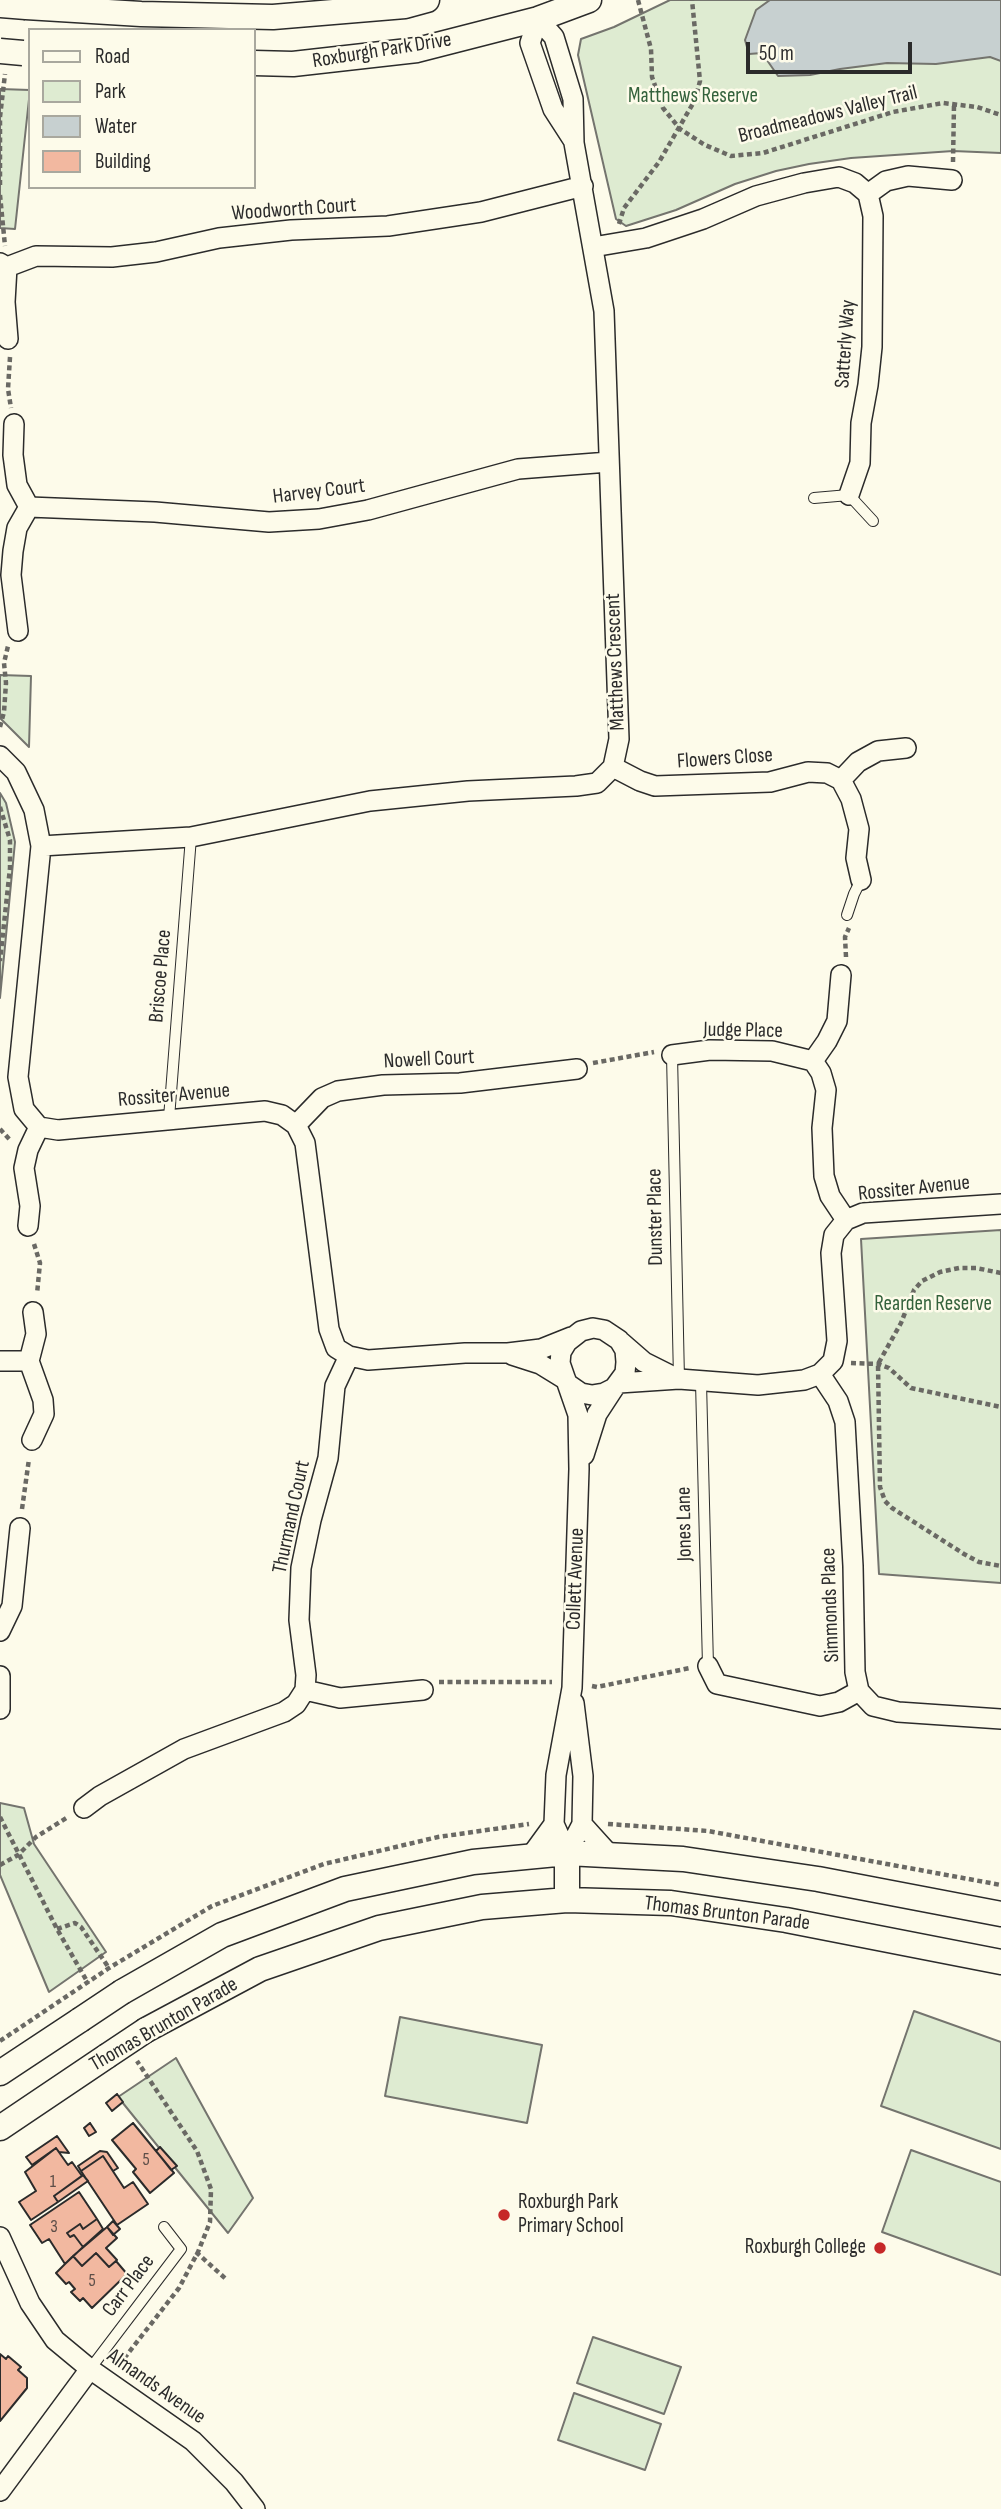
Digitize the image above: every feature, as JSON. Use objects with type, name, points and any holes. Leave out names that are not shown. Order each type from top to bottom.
[{"type":"street","name":"Roxburgh Park Drive","points":[[0,5],[141,14],[274,17],[405,6],[427,0]]},
{"type":"street","name":"Roxburgh Park Drive","points":[[256,63],[293,64],[417,50],[541,19],[589,0]]},
{"type":"street","points":[[506,27],[530,43],[541,19]]},
{"type":"street","name":"Matthews Crescent","points":[[541,19],[573,99],[574,143],[604,311],[620,739],[613,767]]},
{"type":"street","name":"Matthews Crescent","points":[[530,43],[553,109],[574,143]]},
{"type":"street","points":[[593,247],[646,238],[703,219],[756,195],[804,183],[839,177],[855,183],[868,194],[886,181],[908,176],[952,180]]},
{"type":"street","name":"Woodworth Court","points":[[4,265],[36,256],[112,257],[156,253],[219,238],[291,230],[388,226],[481,212],[583,186]]},
{"type":"street","name":"Satterly Way","points":[[849,495],[860,463],[861,423],[872,347],[873,216],[868,194]]},
{"type":"street","points":[[4,265],[8,339]]},
{"type":"street","points":[[14,424],[13,456],[17,485],[29,507],[17,528],[12,563],[18,631]]},
{"type":"street","name":"Harvey Court","points":[[29,507],[155,512],[268,522],[318,519],[368,510],[518,469],[609,462]]},
{"type":"street","points":[[861,880],[856,858],[859,829],[852,799],[841,780],[858,762],[878,751],[906,748]]},
{"type":"street","points":[[0,756],[16,772],[34,810],[41,846],[18,1077],[24,1109],[39,1127],[24,1168],[30,1206],[28,1226]]},
{"type":"street","points":[[41,846],[191,837],[370,801],[468,791],[576,786],[597,783],[613,767]]},
{"type":"street","name":"Flowers Close","points":[[613,767],[655,786],[770,782],[808,772],[827,773],[841,780]]},
{"type":"street","points":[[841,975],[837,1020],[813,1061],[821,1073],[826,1090],[822,1128],[824,1176],[830,1196],[846,1220]]},
{"type":"street","name":"Judge Place","points":[[672,1055],[710,1050],[772,1051],[813,1061]]},
{"type":"street","name":"Nowell Court","points":[[296,1125],[322,1098],[338,1091],[383,1085],[460,1083],[576,1069]]},
{"type":"street","name":"Rossiter Avenue","points":[[39,1127],[58,1130],[265,1111],[282,1115],[296,1125]]},
{"type":"street","points":[[296,1125],[305,1143],[329,1329],[336,1349],[349,1356],[368,1360],[465,1353],[508,1353],[541,1349],[593,1328],[604,1330],[644,1362],[678,1379]]},
{"type":"street","name":"Rossiter Avenue","points":[[826,1367],[837,1341],[831,1253],[834,1235],[846,1220],[863,1213],[1001,1204]]},
{"type":"street","points":[[32,1440],[44,1414],[43,1400],[29,1361],[36,1334],[33,1311]]},
{"type":"street","points":[[567,1382],[560,1363],[561,1352],[571,1337]]},
{"type":"street","points":[[616,1386],[625,1373],[626,1362],[625,1350],[619,1340]]},
{"type":"street","points":[[508,1353],[540,1364],[581,1393],[592,1395],[616,1386],[678,1379],[758,1384],[804,1380],[826,1367]]},
{"type":"street","name":"Thurmand Court","points":[[304,1690],[306,1675],[299,1620],[301,1568],[328,1458],[335,1386],[349,1356]]},
{"type":"street","points":[[0,1361],[29,1361]]},
{"type":"street","name":"Simmonds Place","points":[[826,1367],[845,1422],[853,1566],[855,1672],[859,1691]]},
{"type":"street","name":"Collett Avenue","points":[[567,1382],[578,1415],[579,1469],[572,1688],[556,1775],[554,1824],[567,1853],[567,1900]]},
{"type":"street","name":"Collett Avenue","points":[[579,1469],[597,1414],[616,1386]]},
{"type":"street","points":[[0,1631],[12,1606],[20,1528]]},
{"type":"street","points":[[708,1666],[717,1684],[820,1706],[839,1702],[859,1691],[873,1706],[898,1713],[1001,1719]]},
{"type":"street","points":[[0,1676],[0,1709]]},
{"type":"street","name":"Collett Avenue","points":[[567,1853],[582,1824],[583,1776],[572,1688]]},
{"type":"street","points":[[84,1808],[100,1796],[184,1749],[284,1712],[296,1704],[304,1690],[340,1698],[423,1690]]},
{"type":"street","points":[[530,1857],[554,1824]]},
{"type":"street","points":[[582,1824],[610,1855]]},
{"type":"street","points":[[0,2073],[121,1992],[222,1935],[345,1889],[473,1862],[567,1853],[683,1858],[818,1879],[1001,1914]]},
{"type":"street","name":"Thomas Brunton Parade","points":[[0,2128],[146,2030],[260,1969],[379,1928],[482,1907],[567,1900],[684,1905],[786,1920],[1001,1962]]},
{"type":"street","name":"Almands Avenue","points":[[0,2237],[30,2303],[55,2340],[90,2369],[193,2441],[234,2482],[255,2509]]},
{"type":"street","name":"Almands Avenue","points":[[0,2273],[30,2303]]},
{"type":"street","points":[[0,2491],[90,2369]]},
{"type":"lane","points":[[814,498],[849,495],[873,521]]},
{"type":"lane","name":"Briscoe Place","points":[[169,1118],[191,837]]},
{"type":"lane","points":[[848,915],[853,894],[861,880]]},
{"type":"lane","name":"Dunster Place","points":[[672,1055],[678,1379]]},
{"type":"lane","name":"Jones Lane","points":[[701,1381],[708,1666]]},
{"type":"lane","name":"Carr Place","points":[[90,2369],[181,2249],[164,2227]]},
{"type":"path","name":"Broadmeadows Valley Trail","points":[[638,0],[651,50],[652,77],[663,108],[680,129],[705,145],[731,156],[762,153],[893,111],[943,103],[977,107],[1001,115]]},
{"type":"path","points":[[616,243],[624,208],[659,162],[695,100],[700,81],[692,0]]},
{"type":"path","points":[[0,185],[1,117],[15,56]]},
{"type":"path","points":[[952,180],[954,105]]},
{"type":"path","points":[[0,195],[4,265]]},
{"type":"path","points":[[8,339],[8,389],[14,424]]},
{"type":"path","points":[[0,727],[4,712],[6,648],[18,631]]},
{"type":"path","points":[[0,807],[10,840],[10,868],[0,961]]},
{"type":"path","points":[[841,975],[846,957],[845,937],[851,923],[848,915]]},
{"type":"path","points":[[576,1069],[606,1060],[656,1052],[672,1055]]},
{"type":"path","points":[[28,1226],[40,1264],[33,1311]]},
{"type":"path","points":[[1001,1273],[959,1268],[940,1272],[922,1281],[914,1290],[892,1343],[878,1364],[880,1487],[885,1501],[964,1555],[979,1562],[1001,1566]]},
{"type":"path","points":[[826,1367],[878,1364],[889,1368],[911,1388],[1001,1407]]},
{"type":"path","points":[[20,1528],[23,1489],[32,1440]]},
{"type":"path","points":[[0,1865],[18,1855],[36,1837],[84,1808]]},
{"type":"path","points":[[0,1817],[57,1930],[94,1992]]},
{"type":"path","points":[[57,1930],[75,1923],[81,1927],[109,1968]]},
{"type":"path","points":[[108,2380],[179,2288],[210,2222],[211,2189],[197,2151],[133,2055]]},
{"type":"path","points":[[181,2249],[198,2252],[227,2280]]},
{"type":"green space","name":"Matthews Reserve","points":[[670,0],[1001,0],[1001,153],[953,151],[851,158],[809,164],[735,184],[676,210],[626,226],[616,219],[578,55],[581,39],[614,27]]},
{"type":"green space","points":[[0,89],[28,90],[15,229],[0,228]]},
{"type":"green space","points":[[0,675],[31,676],[29,747],[0,718]]},
{"type":"green space","points":[[0,793],[6,803],[15,842],[0,998]]},
{"type":"green space","name":"Rearden Reserve","points":[[1001,1230],[1001,1583],[879,1574],[861,1239]]},
{"type":"green space","points":[[0,1803],[24,1808],[34,1844],[106,1952],[49,1992],[0,1875]]},
{"type":"green space","points":[[914,2011],[1001,2042],[1001,2149],[881,2106]]},
{"type":"green space","points":[[400,2017],[542,2045],[527,2123],[385,2096]]},
{"type":"green space","points":[[176,2058],[253,2198],[228,2233],[118,2097]]},
{"type":"green space","points":[[911,2150],[1001,2182],[1001,2275],[882,2232]]},
{"type":"green space","points":[[593,2337],[681,2367],[664,2414],[577,2383]]},
{"type":"green space","points":[[574,2393],[661,2424],[645,2470],[558,2440]]},
{"type":"water","points":[[770,0],[1001,0],[1001,61],[990,57],[936,64],[887,63],[810,75],[778,76],[762,53],[749,54],[745,40],[756,10]]},
{"type":"building","points":[[117,2094],[123,2102],[112,2111],[106,2103]]},
{"type":"building","points":[[90,2123],[96,2132],[89,2136],[84,2128]]},
{"type":"building","points":[[133,2123],[174,2173],[150,2193],[133,2172],[136,2169],[112,2140]]},
{"type":"building","points":[[57,2136],[69,2153],[59,2152],[56,2148],[32,2165],[26,2157]]},
{"type":"building","points":[[160,2147],[177,2166],[171,2170],[156,2151]]},
{"type":"building","points":[[56,2148],[68,2165],[72,2162],[82,2176],[54,2196],[58,2202],[31,2220],[19,2202],[36,2191],[25,2172]]},
{"type":"building","points":[[100,2151],[107,2152],[118,2168],[113,2171],[103,2156],[81,2171],[78,2166]]},
{"type":"building","points":[[103,2156],[124,2188],[133,2182],[148,2204],[117,2225],[81,2171]]},
{"type":"building","points":[[83,2175],[88,2181],[58,2202],[54,2196]]},
{"type":"building","points":[[79,2192],[97,2219],[83,2229],[80,2224],[67,2233],[70,2237],[74,2235],[83,2247],[65,2264],[49,2239],[42,2243],[30,2225]]},
{"type":"building","points":[[97,2219],[103,2229],[83,2247],[74,2235],[70,2237],[67,2233],[80,2224],[83,2229]]},
{"type":"building","points":[[113,2221],[120,2229],[113,2235],[107,2227]]},
{"type":"building","points":[[107,2227],[117,2238],[106,2248],[117,2260],[109,2267],[96,2253],[82,2266],[73,2256]]},
{"type":"building","points":[[96,2253],[109,2267],[116,2261],[127,2274],[92,2308],[83,2298],[80,2301],[71,2292],[75,2289],[69,2282],[66,2284],[56,2273],[73,2256],[82,2266]]},
{"type":"building","points":[[0,2354],[6,2359],[8,2356],[21,2367],[18,2370],[27,2378],[27,2388],[0,2421]]},
{"type":"place","name":"Roxburgh Park Primary School","points":[[504,2215]]},
{"type":"place","name":"Roxburgh College","points":[[880,2248]]}]
